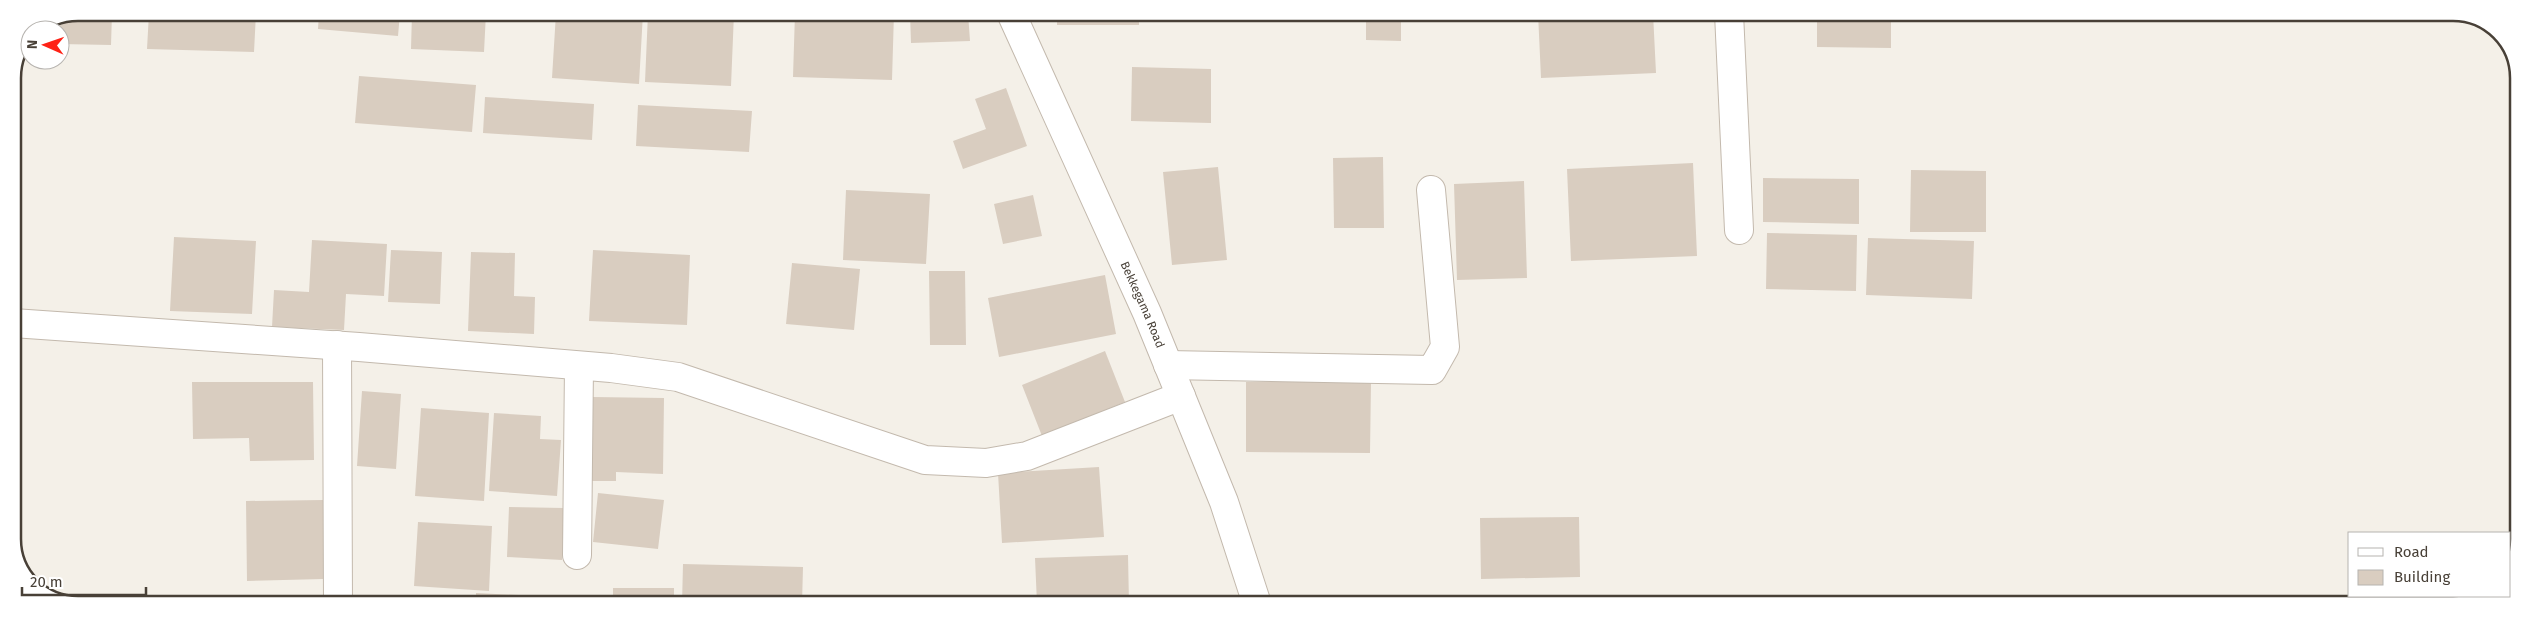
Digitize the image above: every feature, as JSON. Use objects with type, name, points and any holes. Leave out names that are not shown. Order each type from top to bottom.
[{"type":"street","name":"Bekkegama Road","points":[[1015,21],[1147,313],[1224,502],[1254,596]]},
{"type":"street","points":[[1729,21],[1739,230]]},
{"type":"street","points":[[1168,365],[1432,370],[1445,347],[1432,190]]},
{"type":"street","points":[[21,324],[337,345],[579,366],[678,377],[925,460],[986,463],[1027,456],[1181,396]]},
{"type":"street","points":[[337,345],[338,596]]},
{"type":"street","points":[[577,555],[579,366]]},
{"type":"building","points":[[112,21],[111,45],[70,44],[70,22]]},
{"type":"building","points":[[149,21],[256,21],[254,52],[147,49]]},
{"type":"building","points":[[318,21],[399,21],[398,36],[318,29]]},
{"type":"building","points":[[412,21],[486,21],[484,52],[411,49]]},
{"type":"building","points":[[556,21],[643,21],[639,84],[552,78]]},
{"type":"building","points":[[648,21],[734,21],[731,86],[645,82]]},
{"type":"building","points":[[795,21],[894,21],[892,80],[793,77]]},
{"type":"building","points":[[910,21],[969,21],[970,41],[911,43]]},
{"type":"building","points":[[1057,21],[1139,21],[1139,25],[1057,25]]},
{"type":"building","points":[[1366,21],[1401,21],[1401,41],[1366,40]]},
{"type":"building","points":[[1538,21],[1653,21],[1656,73],[1541,78]]},
{"type":"building","points":[[1817,21],[1891,21],[1891,48],[1817,47]]},
{"type":"building","points":[[1132,67],[1211,69],[1211,123],[1131,121]]},
{"type":"building","points":[[359,76],[476,85],[472,132],[355,123]]},
{"type":"building","points":[[1006,88],[1027,146],[963,169],[953,141],[986,129],[975,99]]},
{"type":"building","points":[[485,97],[594,104],[592,140],[483,133]]},
{"type":"building","points":[[638,105],[752,111],[749,152],[636,146]]},
{"type":"building","points":[[1383,157],[1384,228],[1334,228],[1333,158]]},
{"type":"building","points":[[1693,163],[1697,256],[1571,261],[1567,169]]},
{"type":"building","points":[[1218,167],[1227,260],[1172,265],[1163,172]]},
{"type":"building","points":[[1911,170],[1986,171],[1986,232],[1910,232]]},
{"type":"building","points":[[1763,178],[1859,179],[1859,224],[1763,222]]},
{"type":"building","points":[[1524,181],[1527,278],[1457,280],[1454,184]]},
{"type":"building","points":[[846,190],[930,194],[926,264],[843,260]]},
{"type":"building","points":[[1033,195],[1042,236],[1003,244],[994,204]]},
{"type":"building","points":[[1767,233],[1857,235],[1856,291],[1766,289]]},
{"type":"building","points":[[174,237],[256,241],[252,314],[170,311]]},
{"type":"building","points":[[1868,238],[1974,241],[1972,299],[1866,295]]},
{"type":"building","points":[[312,240],[387,244],[384,296],[346,294],[344,330],[272,327],[274,290],[309,292]]},
{"type":"building","points":[[391,250],[442,252],[440,304],[388,302]]},
{"type":"building","points":[[593,250],[690,255],[687,325],[589,321]]},
{"type":"building","points":[[471,252],[515,253],[514,296],[535,297],[534,334],[468,331]]},
{"type":"building","points":[[792,263],[860,269],[854,330],[786,324]]},
{"type":"building","points":[[929,271],[965,271],[966,345],[930,345]]},
{"type":"building","points":[[1105,275],[1116,334],[999,357],[988,298]]},
{"type":"building","points":[[1105,351],[1125,402],[1042,436],[1022,385]]},
{"type":"building","points":[[192,382],[313,382],[314,460],[250,461],[249,438],[193,439]]},
{"type":"building","points":[[1246,382],[1371,382],[1370,453],[1246,452]]},
{"type":"building","points":[[362,391],[401,394],[396,469],[357,466]]},
{"type":"building","points":[[593,397],[664,398],[663,474],[616,472],[616,481],[591,481]]},
{"type":"building","points":[[421,408],[489,413],[484,501],[415,496]]},
{"type":"building","points":[[494,413],[541,416],[540,439],[561,440],[557,496],[489,491]]},
{"type":"building","points":[[1099,467],[1104,537],[1002,543],[998,473]]},
{"type":"building","points":[[598,493],[664,500],[658,549],[593,542]]},
{"type":"building","points":[[323,500],[323,579],[247,581],[246,501]]},
{"type":"building","points":[[509,507],[564,508],[562,560],[507,557]]},
{"type":"building","points":[[1579,517],[1580,577],[1481,579],[1480,518]]},
{"type":"building","points":[[418,522],[492,526],[489,591],[414,586]]},
{"type":"building","points":[[1128,555],[1129,596],[1037,596],[1035,558]]},
{"type":"building","points":[[683,564],[803,567],[802,596],[682,596]]},
{"type":"building","points":[[613,588],[674,588],[674,596],[613,596]]},
{"type":"building","points":[[476,593],[538,596],[476,596]]}]
